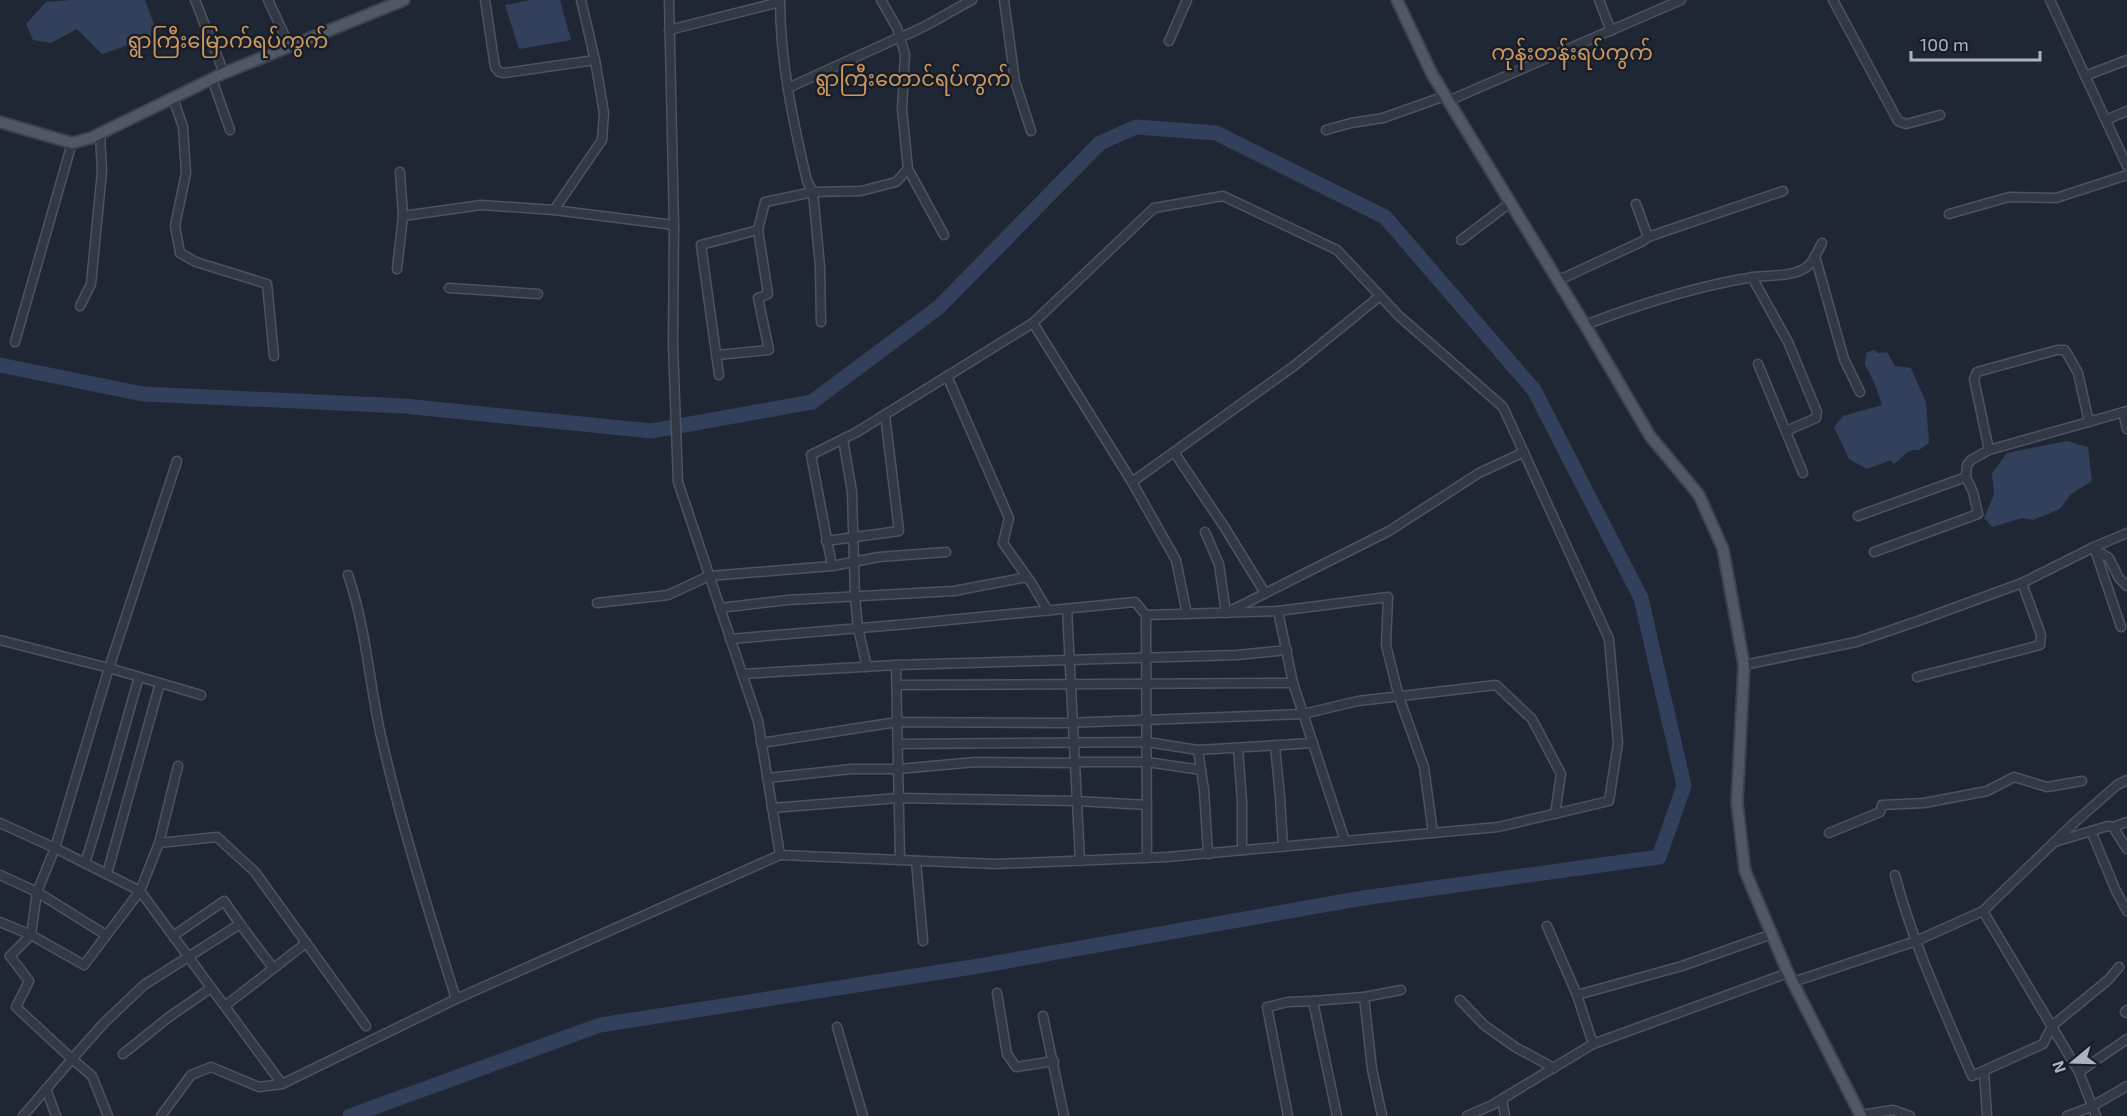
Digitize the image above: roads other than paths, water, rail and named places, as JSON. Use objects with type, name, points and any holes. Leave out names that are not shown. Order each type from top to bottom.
[{"type":"main road","points":[[0,122],[72,143],[100,134],[224,73],[404,0]]},
{"type":"main road","points":[[1397,0],[1432,74],[1650,436],[1699,495],[1723,549],[1744,665],[1737,803],[1745,871],[1790,977],[1861,1116]]},
{"type":"street","points":[[195,0],[224,73]]},
{"type":"street","points":[[268,0],[290,47]]},
{"type":"street","points":[[485,0],[495,67],[499,72],[595,60]]},
{"type":"street","points":[[554,210],[602,140],[604,113],[581,0]]},
{"type":"street","points":[[669,0],[674,225],[673,345],[678,482],[758,722],[780,855]]},
{"type":"street","points":[[881,0],[897,28],[905,54],[902,109],[908,169],[944,235]]},
{"type":"street","points":[[788,88],[900,37],[916,32],[940,16],[972,0]]},
{"type":"street","points":[[1004,0],[1015,81],[1031,131]]},
{"type":"street","points":[[1169,41],[1186,0]]},
{"type":"street","points":[[1599,0],[1611,31]]},
{"type":"street","points":[[1326,130],[1383,118],[1447,98],[1681,0]]},
{"type":"street","points":[[1833,0],[1898,121],[1906,124],[1940,115]]},
{"type":"street","points":[[2050,0],[2127,166]]},
{"type":"street","points":[[669,30],[780,1],[781,47],[788,88],[807,181],[813,192],[820,267],[822,322]]},
{"type":"street","points":[[2085,76],[2127,60]]},
{"type":"street","points":[[212,79],[230,130]]},
{"type":"street","points":[[173,98],[183,127],[186,173],[175,226],[180,253],[196,262],[267,284],[274,356]]},
{"type":"street","points":[[2106,120],[2127,111]]},
{"type":"street","points":[[80,306],[91,284],[102,171],[100,134]]},
{"type":"street","points":[[15,342],[72,143]]},
{"type":"street","points":[[717,355],[769,350],[758,298],[768,294],[758,230],[765,202],[813,192],[861,191],[896,182],[908,169]]},
{"type":"street","points":[[398,269],[403,216],[400,172]]},
{"type":"street","points":[[1949,214],[2009,197],[2056,198],[2127,175]]},
{"type":"street","points":[[1557,281],[1648,237],[1783,191]]},
{"type":"street","points":[[161,1116],[191,1075],[211,1067],[259,1087],[282,1084],[456,999],[780,855],[996,864],[1147,858],[1498,827],[1609,801],[1618,743],[1610,639],[1503,407],[1399,316],[1337,250],[1223,196],[1154,208],[1033,323],[885,415],[812,455],[832,566]]},
{"type":"street","points":[[1461,240],[1510,203]]},
{"type":"street","points":[[1636,204],[1648,237]]},
{"type":"street","points":[[403,216],[481,205],[554,210],[674,225]]},
{"type":"street","points":[[719,375],[701,245],[758,230]]},
{"type":"street","points":[[1585,326],[1665,296],[1801,270],[1809,266],[1822,243]]},
{"type":"street","points":[[1815,256],[1844,359],[1860,393]]},
{"type":"street","points":[[1752,278],[1788,342],[1817,412],[1816,418],[1786,431]]},
{"type":"street","points":[[449,288],[538,294]]},
{"type":"street","points":[[1132,482],[1294,366],[1380,296]]},
{"type":"street","points":[[1033,323],[1132,482],[1176,560],[1186,614]]},
{"type":"street","points":[[1989,450],[1975,375],[1977,372],[2034,356],[2065,350],[2078,373],[2089,422]]},
{"type":"street","points":[[1758,364],[1803,473]]},
{"type":"street","points":[[947,376],[1009,518],[1003,543],[1028,577],[1048,611]]},
{"type":"street","points":[[1874,552],[1978,514],[1973,492],[1966,477],[1967,465],[1971,460],[1989,450],[2125,411],[2127,429]]},
{"type":"street","points":[[826,541],[899,531],[885,415]]},
{"type":"street","points":[[843,439],[852,492],[852,538],[858,628],[867,667]]},
{"type":"street","points":[[1174,452],[1265,593]]},
{"type":"street","points":[[1226,613],[1389,531],[1479,473],[1524,452]]},
{"type":"street","points":[[108,1116],[92,1076],[16,1007],[30,981],[10,956],[31,935],[37,892],[55,848],[177,461]]},
{"type":"street","points":[[1858,516],[1966,477]]},
{"type":"street","points":[[1205,532],[1219,564],[1226,613]]},
{"type":"street","points":[[1744,665],[1856,642],[2022,584],[2127,533]]},
{"type":"street","points":[[2094,548],[2109,558],[2119,578],[2127,586]]},
{"type":"street","points":[[2094,548],[2121,627]]},
{"type":"street","points":[[597,603],[668,595],[709,576],[832,566],[879,557],[946,552]]},
{"type":"street","points":[[348,575],[359,607],[381,734],[406,838],[456,999]]},
{"type":"street","points":[[720,608],[788,600],[954,591],[1028,577]]},
{"type":"street","points":[[1917,677],[2040,645],[2041,636],[2022,584]]},
{"type":"street","points":[[1146,615],[1278,611],[1388,597],[1386,645],[1399,697],[1424,767],[1433,833]]},
{"type":"street","points":[[730,639],[1135,602],[1146,615],[1147,858]]},
{"type":"street","points":[[1067,609],[1074,744],[1078,762],[1080,861]]},
{"type":"street","points":[[1278,611],[1293,683],[1345,841]]},
{"type":"street","points":[[0,640],[110,668],[201,695]]},
{"type":"street","points":[[742,674],[1069,659],[1237,655],[1287,650]]},
{"type":"street","points":[[896,666],[900,860]]},
{"type":"street","points":[[85,863],[107,798],[122,735],[140,677]]},
{"type":"street","points":[[107,874],[160,683]]},
{"type":"street","points":[[897,685],[1293,683]]},
{"type":"street","points":[[761,743],[897,722],[1073,723],[1147,718],[1303,714],[1358,701],[1496,685],[1532,718],[1561,774],[1555,814]]},
{"type":"street","points":[[898,744],[1147,742],[1198,750],[1313,743]]},
{"type":"street","points":[[1275,746],[1282,847]]},
{"type":"street","points":[[1238,748],[1242,802],[1242,850]]},
{"type":"street","points":[[1198,750],[1208,854]]},
{"type":"street","points":[[767,778],[852,769],[898,769],[976,762],[1147,762],[1201,770]]},
{"type":"street","points":[[0,922],[31,935],[84,965],[140,891],[159,843],[178,766]]},
{"type":"street","points":[[1828,833],[1880,812],[1882,805],[1924,803],[1987,790],[2014,777],[2046,787],[2082,781]]},
{"type":"street","points":[[1467,1116],[1502,1099],[1593,1044],[1790,977],[1916,941],[1983,911],[2054,842],[2117,785],[2127,780]]},
{"type":"street","points":[[772,808],[898,798],[1077,801],[1147,805]]},
{"type":"street","points":[[2054,842],[2127,822]]},
{"type":"street","points":[[0,823],[140,891],[282,1084]]},
{"type":"street","points":[[2113,827],[2127,849]]},
{"type":"street","points":[[2091,831],[2116,891],[2127,911]]},
{"type":"street","points":[[159,843],[217,837],[255,872],[366,1026]]},
{"type":"street","points":[[916,861],[923,941]]},
{"type":"street","points":[[0,875],[37,892],[106,935]]},
{"type":"street","points":[[1895,875],[1916,941],[1972,1076],[2043,1044],[2052,1026],[2108,980],[2120,967]]},
{"type":"street","points":[[173,936],[224,901],[273,968]]},
{"type":"street","points":[[1983,911],[2079,1072],[2096,1116]]},
{"type":"street","points":[[23,1116],[104,1023],[144,985],[240,924]]},
{"type":"street","points":[[1548,926],[1593,1044]]},
{"type":"street","points":[[1576,995],[1682,966],[1772,934]]},
{"type":"street","points":[[225,1006],[306,943]]},
{"type":"street","points":[[123,1054],[169,1017],[212,988]]},
{"type":"street","points":[[1288,1116],[1267,1007],[1288,1002],[1364,997],[1401,990]]},
{"type":"street","points":[[998,993],[1006,1054],[1016,1067],[1054,1061]]},
{"type":"street","points":[[1364,997],[1372,1070],[1382,1116]]},
{"type":"street","points":[[1460,1000],[1492,1030],[1515,1047],[1554,1068]]},
{"type":"street","points":[[1313,1001],[1337,1116]]},
{"type":"street","points":[[1043,1016],[1064,1116]]},
{"type":"street","points":[[837,1027],[864,1116]]},
{"type":"street","points":[[2079,1072],[2127,1039]]},
{"type":"street","points":[[1984,1071],[1987,1116]]},
{"type":"street","points":[[2067,1116],[2091,1107],[2127,1086]]},
{"type":"street","points":[[46,1089],[56,1116]]},
{"type":"street","points":[[1502,1099],[1505,1116]]},
{"type":"street","points":[[1861,1116],[1893,1110],[1910,1116]]},
{"type":"water","points":[[145,0],[158,35],[102,54],[77,29],[51,43],[33,40],[26,24],[46,2]]},
{"type":"water","points":[[531,0],[560,0],[571,40],[519,49],[505,5]]},
{"type":"water","points":[[1874,350],[1879,353],[1887,352],[1895,366],[1911,368],[1926,402],[1929,443],[1919,450],[1907,453],[1893,464],[1891,460],[1867,469],[1849,459],[1834,427],[1843,416],[1882,405],[1865,365],[1866,353]]},
{"type":"water","points":[[2067,441],[2088,447],[2092,481],[2071,494],[2060,509],[2033,520],[2022,518],[1992,527],[1984,518],[1994,495],[1992,473],[2007,453]]},
{"type":"waterway","points":[[0,365],[143,394],[404,406],[651,431],[812,402],[939,307],[1100,143],[1136,127],[1216,133],[1385,217],[1534,390],[1641,598],[1684,786],[1659,857],[1363,898],[979,966],[600,1025],[350,1116]]},
{"type":"district","name":"ရွာကြီးမြောက်ရပ်ကွက်","points":[[228,41]]},
{"type":"district","name":"ကုန်းတန်းရပ်ကွက်","points":[[1572,53]]},
{"type":"district","name":"ရွာကြီးတောင်ရပ်ကွက်","points":[[913,79]]}]
